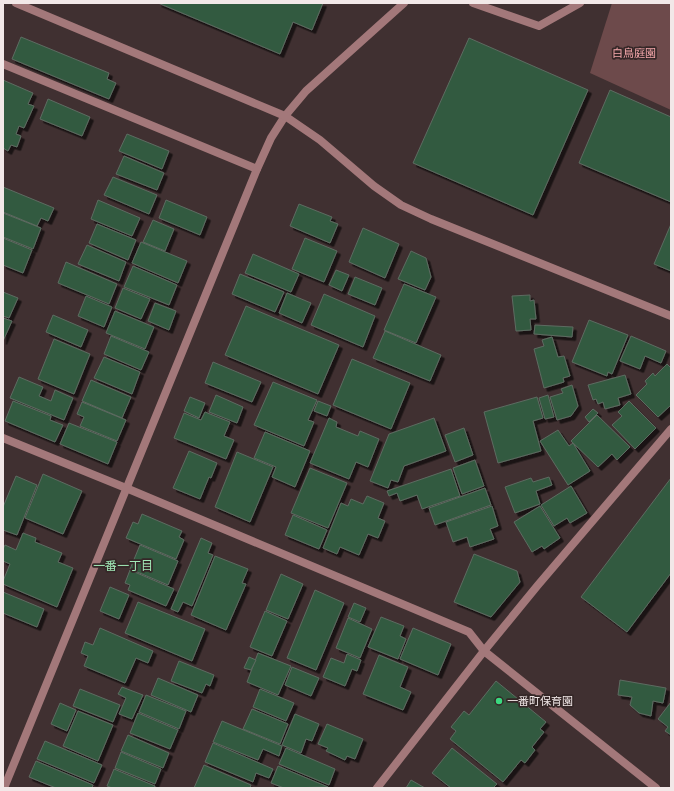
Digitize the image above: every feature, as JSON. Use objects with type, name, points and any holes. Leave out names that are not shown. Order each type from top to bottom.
[{"type":"street","points":[[16,3],[285,116],[320,140],[374,186],[401,205],[438,222],[671,316]]},
{"type":"street","points":[[4,788],[271,138],[285,116],[306,91],[404,3]]},
{"type":"street","points":[[473,3],[539,26],[580,3]]},
{"type":"street","points":[[3,64],[257,169]]},
{"type":"street","points":[[377,788],[484,651],[671,429]]},
{"type":"street","points":[[3,438],[469,632],[484,651],[656,788]]},
{"type":"green space","name":"白鳥庭園","points":[[612,3],[671,3],[671,110],[590,73]]},
{"type":"building","points":[[158,3],[323,3],[312,30],[293,22],[280,54]]},
{"type":"building","points":[[21,37],[109,73],[107,79],[116,83],[109,99],[12,59]]},
{"type":"building","points":[[469,38],[588,90],[533,215],[413,163]]},
{"type":"building","points":[[3,80],[33,93],[28,104],[34,106],[24,128],[19,126],[16,134],[21,136],[17,147],[11,145],[8,151],[3,148]]},
{"type":"building","points":[[610,90],[671,117],[671,202],[579,163]]},
{"type":"building","points":[[48,99],[90,117],[82,136],[40,119]]},
{"type":"building","points":[[127,134],[169,151],[162,169],[119,151]]},
{"type":"building","points":[[124,156],[164,173],[157,190],[116,174]]},
{"type":"building","points":[[113,177],[157,195],[149,214],[104,195]]},
{"type":"building","points":[[3,187],[54,208],[48,221],[41,218],[37,226],[3,212]]},
{"type":"building","points":[[98,200],[140,218],[132,236],[91,219]]},
{"type":"building","points":[[166,200],[207,217],[200,235],[159,218]]},
{"type":"building","points":[[299,204],[332,217],[330,221],[338,224],[330,243],[290,226]]},
{"type":"building","points":[[3,213],[41,228],[33,249],[3,237]]},
{"type":"building","points":[[153,220],[174,229],[165,251],[143,242]]},
{"type":"building","points":[[97,224],[136,240],[128,260],[89,243]]},
{"type":"building","points":[[671,224],[671,271],[654,264]]},
{"type":"building","points":[[363,228],[399,244],[385,278],[349,262]]},
{"type":"building","points":[[3,238],[32,250],[23,273],[3,265]]},
{"type":"building","points":[[305,238],[337,251],[324,282],[292,269]]},
{"type":"building","points":[[141,242],[187,261],[178,283],[132,263]]},
{"type":"building","points":[[87,245],[126,262],[119,281],[78,264]]},
{"type":"building","points":[[411,251],[426,258],[431,277],[425,290],[398,279]]},
{"type":"building","points":[[253,254],[299,274],[291,292],[245,273]]},
{"type":"building","points":[[66,262],[117,284],[109,304],[58,283]]},
{"type":"building","points":[[133,266],[177,285],[169,305],[124,287]]},
{"type":"building","points":[[336,270],[349,275],[342,291],[329,285]]},
{"type":"building","points":[[240,274],[284,292],[275,312],[232,294]]},
{"type":"building","points":[[355,277],[382,288],[375,305],[348,294]]},
{"type":"building","points":[[404,284],[436,297],[416,343],[384,330]]},
{"type":"building","points":[[123,288],[150,299],[141,319],[115,308]]},
{"type":"building","points":[[3,292],[18,298],[9,318],[3,316]]},
{"type":"building","points":[[287,293],[311,303],[302,323],[279,313]]},
{"type":"building","points":[[324,294],[375,316],[363,347],[311,325]]},
{"type":"building","points":[[530,295],[530,301],[534,300],[536,319],[530,319],[531,330],[516,331],[512,296]]},
{"type":"building","points":[[86,296],[112,307],[104,327],[78,316]]},
{"type":"building","points":[[155,303],[176,311],[169,330],[148,321]]},
{"type":"building","points":[[246,306],[339,345],[318,394],[225,355]]},
{"type":"building","points":[[115,311],[154,327],[145,349],[106,333]]},
{"type":"building","points":[[53,315],[88,330],[81,347],[46,332]]},
{"type":"building","points":[[3,318],[12,321],[3,341]]},
{"type":"building","points":[[589,320],[628,335],[612,374],[608,372],[607,376],[572,362]]},
{"type":"building","points":[[535,325],[573,327],[572,337],[534,334]]},
{"type":"building","points":[[385,331],[441,355],[430,381],[373,358]]},
{"type":"building","points":[[111,336],[149,352],[141,370],[104,354]]},
{"type":"building","points":[[631,336],[666,351],[661,363],[645,356],[640,369],[620,361]]},
{"type":"building","points":[[552,337],[558,357],[564,356],[570,376],[563,378],[564,382],[544,388],[534,349],[544,346],[542,340]]},
{"type":"building","points":[[54,339],[90,354],[74,394],[38,379]]},
{"type":"building","points":[[104,357],[140,372],[132,394],[94,378]]},
{"type":"building","points":[[352,359],[410,383],[391,429],[333,405]]},
{"type":"building","points":[[213,362],[261,382],[252,402],[205,383]]},
{"type":"building","points":[[667,364],[671,368],[671,405],[658,417],[636,395],[647,384],[645,381],[653,373],[655,376]]},
{"type":"building","points":[[625,375],[631,394],[618,398],[620,405],[605,409],[603,402],[598,404],[596,399],[593,400],[588,385]]},
{"type":"building","points":[[19,377],[43,387],[39,396],[51,401],[55,390],[73,398],[64,420],[10,398]]},
{"type":"building","points":[[91,380],[131,397],[122,418],[82,401]]},
{"type":"building","points":[[273,382],[317,400],[308,420],[314,422],[304,446],[254,425]]},
{"type":"building","points":[[572,385],[578,406],[571,416],[557,420],[550,397],[563,393],[561,389]]},
{"type":"building","points":[[216,395],[243,407],[237,423],[209,412]]},
{"type":"building","points":[[548,395],[554,417],[545,419],[539,398]]},
{"type":"building","points":[[190,397],[205,403],[199,418],[184,411]]},
{"type":"building","points":[[537,397],[543,418],[533,421],[541,451],[498,463],[484,412]]},
{"type":"building","points":[[13,401],[51,416],[50,420],[63,425],[55,442],[5,421]]},
{"type":"building","points":[[318,401],[331,406],[327,416],[314,411]]},
{"type":"building","points":[[629,401],[656,428],[635,449],[612,425],[622,416],[618,412]]},
{"type":"building","points":[[82,402],[126,420],[117,441],[80,426],[84,417],[77,414]]},
{"type":"building","points":[[593,409],[598,413],[589,422],[585,417]]},
{"type":"building","points":[[205,412],[230,422],[224,436],[234,440],[226,459],[174,438],[184,413],[201,420]]},
{"type":"building","points":[[597,415],[630,447],[617,460],[612,454],[598,467],[571,441]]},
{"type":"building","points":[[329,418],[337,422],[336,427],[358,436],[360,431],[379,439],[368,467],[356,462],[349,479],[310,463]]},
{"type":"building","points":[[434,418],[446,451],[404,466],[398,482],[391,480],[388,488],[370,481],[389,434]]},
{"type":"building","points":[[69,423],[117,442],[108,464],[60,444]]},
{"type":"building","points":[[464,428],[473,455],[455,462],[445,435]]},
{"type":"building","points":[[558,430],[569,446],[573,443],[590,471],[568,485],[540,441]]},
{"type":"building","points":[[265,432],[310,451],[295,487],[272,477],[276,467],[254,458]]},
{"type":"building","points":[[189,451],[217,463],[211,478],[209,477],[200,499],[173,488]]},
{"type":"building","points":[[237,452],[273,467],[250,522],[215,507]]},
{"type":"building","points":[[475,460],[484,486],[462,494],[453,468]]},
{"type":"building","points":[[310,468],[347,483],[328,528],[291,513]]},
{"type":"building","points":[[451,469],[460,496],[422,509],[417,495],[400,501],[397,493],[389,496],[387,491]]},
{"type":"building","points":[[43,474],[82,491],[63,534],[25,518]]},
{"type":"building","points":[[16,476],[37,485],[17,535],[3,530],[3,507]]},
{"type":"building","points":[[549,477],[552,485],[536,491],[540,504],[515,513],[505,487],[531,478],[533,482]]},
{"type":"building","points":[[671,478],[671,573],[627,632],[581,597]]},
{"type":"building","points":[[571,486],[587,513],[570,523],[567,518],[554,526],[541,505]]},
{"type":"building","points":[[485,488],[491,505],[435,525],[429,508]]},
{"type":"building","points":[[367,496],[384,503],[378,518],[385,521],[378,538],[368,534],[359,555],[340,547],[337,554],[323,548],[341,503],[348,506],[351,499],[363,504]]},
{"type":"building","points":[[492,506],[498,526],[490,529],[494,539],[470,547],[467,537],[453,542],[446,522]]},
{"type":"building","points":[[540,506],[560,538],[544,549],[542,546],[532,552],[514,522]]},
{"type":"building","points":[[142,514],[182,531],[179,537],[184,540],[176,559],[126,538],[133,522],[138,524]]},
{"type":"building","points":[[293,515],[327,530],[319,549],[285,535]]},
{"type":"building","points":[[23,533],[36,538],[35,542],[62,553],[58,562],[73,568],[57,607],[3,584],[10,564],[3,561],[3,549],[5,545],[16,550]]},
{"type":"building","points":[[201,538],[212,543],[208,553],[213,555],[192,606],[183,602],[178,612],[171,609]]},
{"type":"building","points":[[140,545],[178,561],[168,585],[130,569]]},
{"type":"building","points":[[474,554],[517,571],[520,582],[491,617],[454,602]]},
{"type":"building","points":[[215,556],[248,569],[242,583],[246,584],[226,630],[191,615]]},
{"type":"building","points":[[130,570],[174,589],[166,606],[128,590],[130,585],[125,583]]},
{"type":"building","points":[[281,574],[303,584],[288,619],[266,610]]},
{"type":"building","points":[[110,587],[129,595],[119,619],[100,611]]},
{"type":"building","points":[[315,590],[344,603],[316,670],[287,658]]},
{"type":"building","points":[[3,592],[44,609],[37,627],[3,613]]},
{"type":"building","points":[[138,602],[205,629],[192,661],[125,633]]},
{"type":"building","points":[[354,603],[366,608],[360,622],[348,617]]},
{"type":"building","points":[[265,611],[287,621],[272,656],[250,647]]},
{"type":"building","points":[[381,617],[404,626],[400,636],[406,639],[398,659],[368,647]]},
{"type":"building","points":[[348,618],[372,629],[360,658],[336,648]]},
{"type":"building","points":[[100,628],[153,651],[148,663],[136,658],[125,683],[84,666],[88,656],[81,653],[85,642],[93,645]]},
{"type":"building","points":[[413,628],[451,644],[438,675],[400,659]]},
{"type":"building","points":[[258,653],[291,666],[278,695],[247,682]]},
{"type":"building","points":[[347,654],[361,660],[357,671],[352,669],[345,686],[323,677],[331,658],[344,663]]},
{"type":"building","points":[[379,655],[408,667],[400,687],[411,692],[403,710],[363,694]]},
{"type":"building","points":[[249,657],[256,660],[251,670],[244,668]]},
{"type":"building","points":[[179,661],[214,675],[210,686],[206,684],[202,693],[171,681]]},
{"type":"building","points":[[292,667],[319,678],[311,696],[285,685]]},
{"type":"building","points":[[158,678],[198,695],[191,712],[151,695]]},
{"type":"building","points":[[620,680],[666,688],[663,703],[653,701],[651,716],[639,713],[630,705],[632,697],[618,695]]},
{"type":"building","points":[[496,681],[546,722],[540,729],[544,732],[532,747],[535,750],[525,763],[521,760],[503,782],[450,739],[456,731],[451,727],[464,711],[469,715]]},
{"type":"building","points":[[122,687],[143,695],[132,719],[119,714],[126,698],[118,694]]},
{"type":"building","points":[[80,689],[120,705],[113,722],[73,706]]},
{"type":"building","points":[[260,689],[294,703],[286,721],[253,707]]},
{"type":"building","points":[[146,695],[186,711],[179,729],[139,712]]},
{"type":"building","points":[[671,702],[671,735],[665,731],[668,727],[658,719]]},
{"type":"building","points":[[60,703],[76,710],[67,731],[51,724]]},
{"type":"building","points":[[252,709],[288,724],[280,744],[243,729]]},
{"type":"building","points":[[78,711],[113,725],[98,761],[63,746]]},
{"type":"building","points":[[138,713],[178,730],[170,749],[130,733]]},
{"type":"building","points":[[295,714],[319,724],[312,741],[306,739],[301,753],[282,745]]},
{"type":"building","points":[[222,721],[282,746],[279,756],[263,749],[258,760],[213,742]]},
{"type":"building","points":[[327,724],[363,739],[355,759],[347,756],[345,760],[326,751],[328,748],[318,744]]},
{"type":"building","points":[[128,735],[169,753],[163,768],[121,751]]},
{"type":"building","points":[[45,741],[102,765],[94,783],[37,759]]},
{"type":"building","points":[[213,743],[273,769],[269,778],[256,773],[253,782],[205,762]]},
{"type":"building","points":[[286,748],[335,769],[329,785],[279,764]]},
{"type":"building","points":[[452,748],[497,784],[493,788],[451,788],[432,773]]},
{"type":"building","points":[[121,752],[161,769],[155,784],[115,768]]},
{"type":"building","points":[[36,761],[93,785],[92,788],[56,788],[29,777]]},
{"type":"building","points":[[204,765],[251,785],[250,788],[194,788]]},
{"type":"building","points":[[278,766],[328,787],[284,788],[271,783]]},
{"type":"building","points":[[114,769],[155,786],[154,788],[112,788],[107,786]]},
{"type":"building","points":[[411,780],[425,788],[406,788]]},
{"type":"place","name":"一番町保育園","points":[[499,701]]},
{"type":"district","name":"一番一丁目","points":[[123,566]]}]
